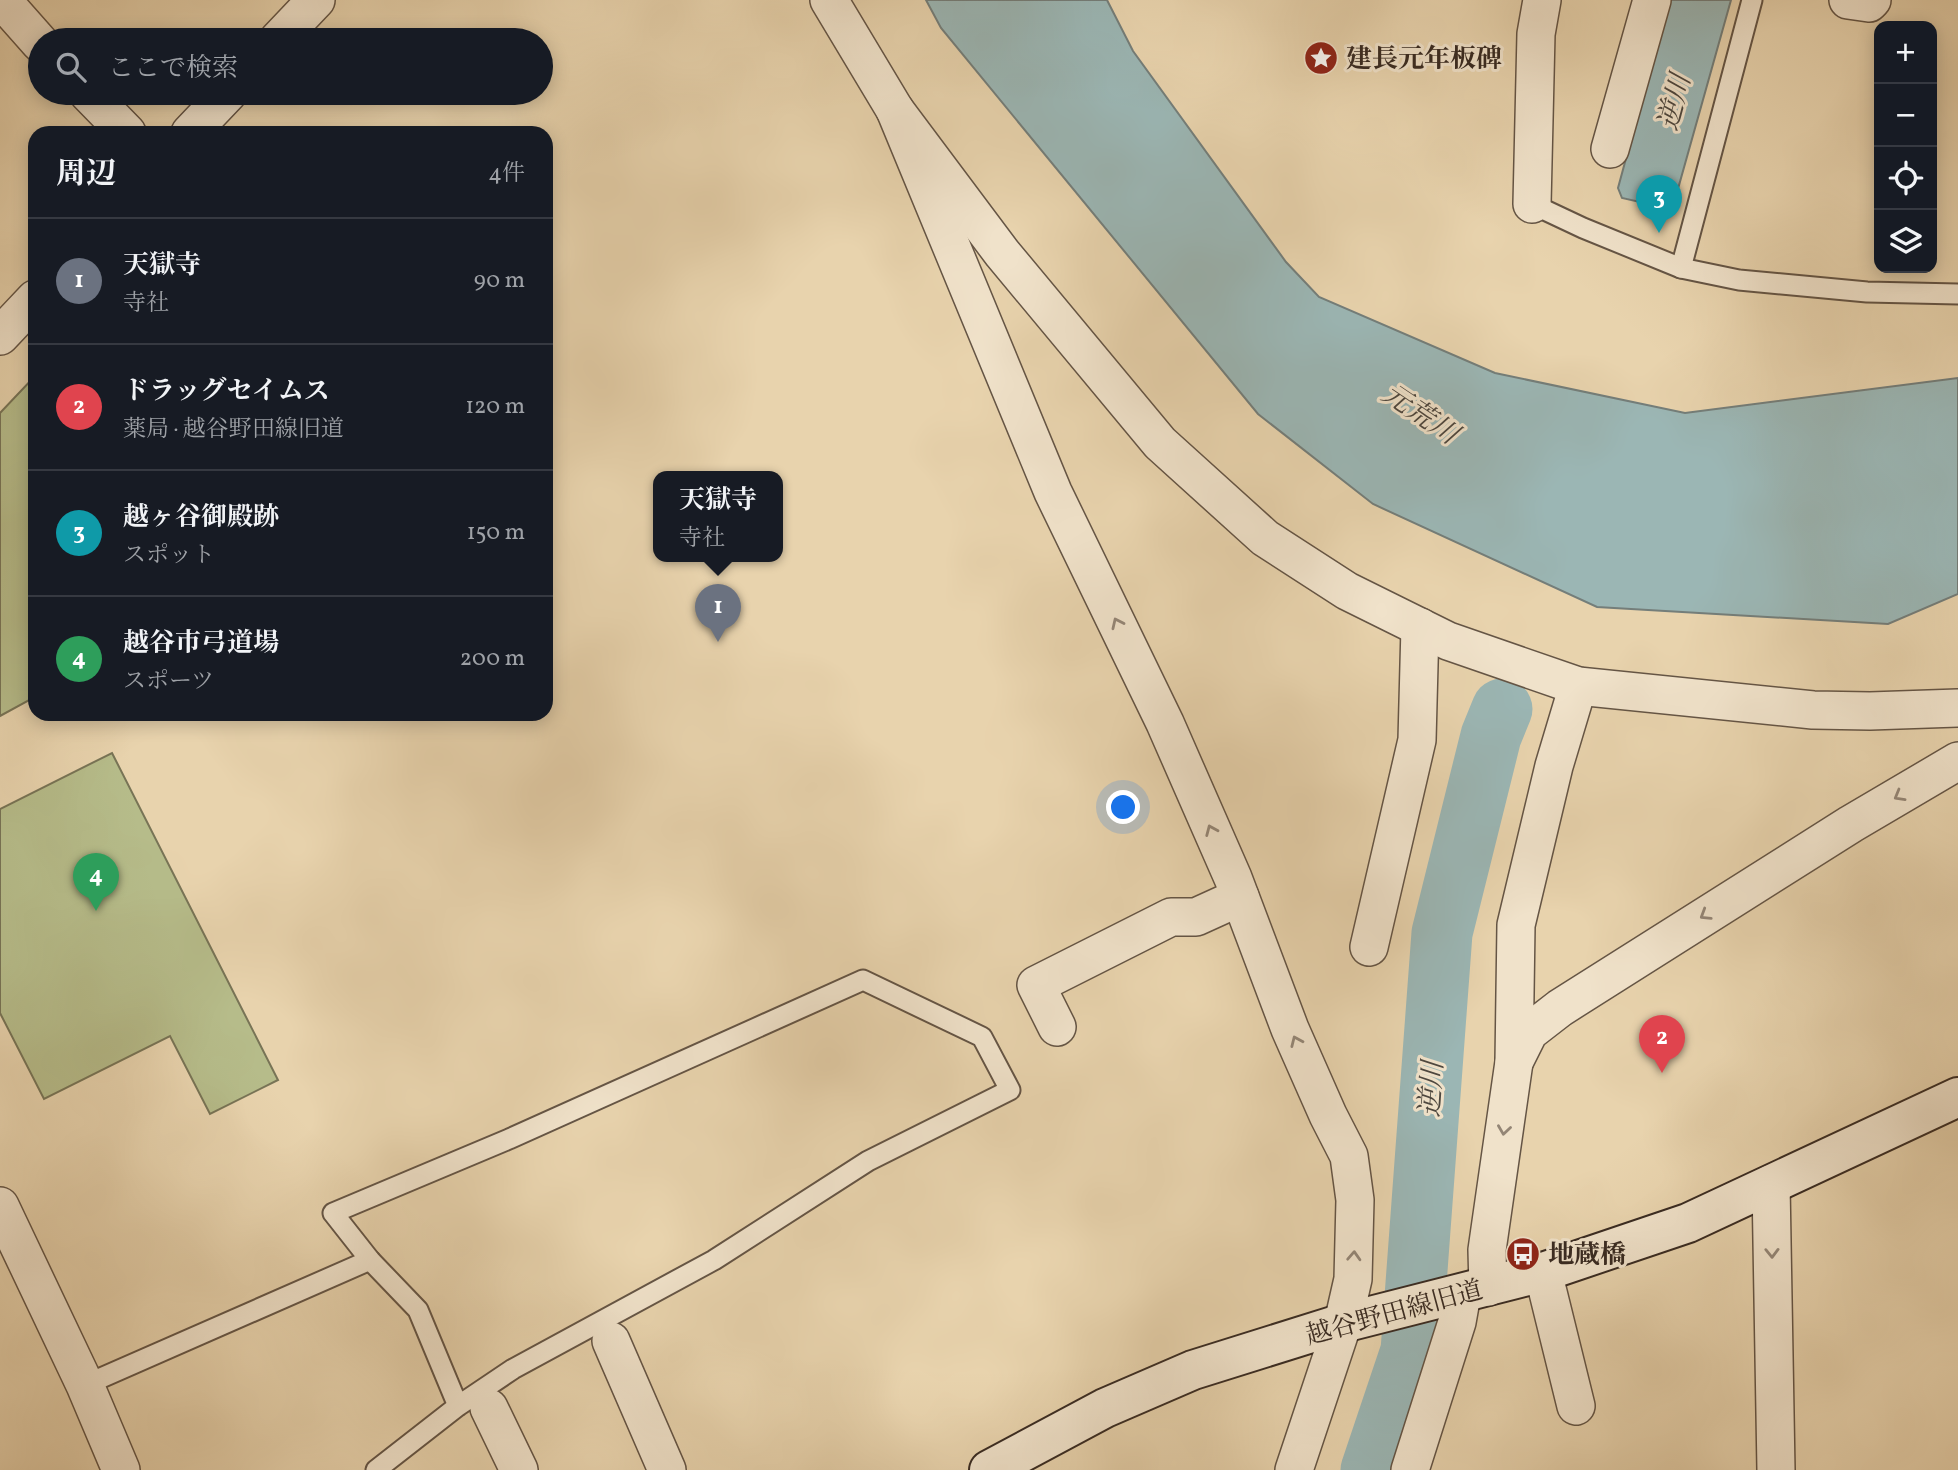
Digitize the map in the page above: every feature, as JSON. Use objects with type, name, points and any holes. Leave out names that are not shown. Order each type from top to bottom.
[{"type":"street","points":[[289,28],[316,0]]},
{"type":"street","points":[[829,0],[895,110],[1002,253],[1160,443],[1265,538],[1347,591],[1448,641],[1578,686],[1813,710],[1958,708]]},
{"type":"street","points":[[1532,204],[1536,34],[1542,0]]},
{"type":"street","points":[[1610,149],[1652,0]]},
{"type":"street","points":[[1849,0],[1870,3],[1872,0]]},
{"type":"street","points":[[7,2],[28,28]]},
{"type":"street","points":[[100,105],[120,126]]},
{"type":"street","points":[[197,126],[217,105]]},
{"type":"street","points":[[895,110],[1053,492],[1165,723],[1240,897],[1290,1029],[1349,1156],[1355,1200],[1353,1320],[1294,1470]]},
{"type":"street","points":[[0,336],[28,306]]},
{"type":"street","points":[[1369,947],[1417,740],[1420,627]]},
{"type":"street","points":[[1410,1470],[1467,1292],[1487,1250],[1514,1062],[1516,925],[1554,766],[1578,686]]},
{"type":"street","points":[[1514,1062],[1529,1032],[1560,1008],[1851,824],[1958,761]]},
{"type":"street","points":[[1057,1027],[1037,985],[1171,916],[1196,916],[1240,897]]},
{"type":"street","name":"越谷野田線旧道","points":[[989,1470],[1105,1408],[1193,1370],[1353,1320],[1543,1272],[1688,1223],[1958,1097]]},
{"type":"street","points":[[1771,1184],[1776,1470]]},
{"type":"street","points":[[0,1206],[85,1385],[121,1470]]},
{"type":"street","points":[[1543,1272],[1576,1406]]},
{"type":"street","points":[[611,1341],[667,1470]]},
{"type":"street","points":[[473,1407],[519,1470]]},
{"type":"lane","points":[[1681,268],[1752,0]]},
{"type":"lane","points":[[1532,204],[1681,268],[1739,280],[1777,284],[1867,292],[1958,294]]},
{"type":"lane","points":[[376,1470],[473,1407],[513,1369],[714,1259],[868,1161],[1010,1090],[982,1037],[863,980],[509,1139],[333,1213],[370,1260],[418,1310],[473,1407]]},
{"type":"lane","points":[[85,1385],[370,1260]]},
{"type":"green space","points":[[28,383],[28,701],[0,716],[0,413]]},
{"type":"green space","points":[[112,753],[278,1080],[210,1114],[170,1036],[44,1099],[0,1013],[0,809]]},
{"type":"water","name":"元荒川","points":[[926,0],[1107,0],[1133,51],[1286,262],[1319,297],[1495,373],[1685,413],[1958,378],[1958,594],[1888,624],[1597,607],[1373,504],[1258,414],[941,28]]},
{"type":"water","points":[[1669,0],[1731,0],[1674,203],[1666,208],[1622,198],[1618,188]]},
{"type":"waterway","name":"逆川","points":[[1371,1470],[1411,1351],[1442,933],[1491,736],[1502,709]]},
{"type":"place","name":"建長元年板碑","points":[[1321,58]]},
{"type":"place","name":"越ヶ谷御殿跡","points":[[1659,233]]},
{"type":"place","name":"天獄寺","points":[[718,642]]},
{"type":"place","name":"越谷市弓道場","points":[[96,911]]},
{"type":"place","name":"ドラッグセイムス","points":[[1662,1073]]},
{"type":"place","name":"地蔵橋","points":[[1523,1254]]}]
